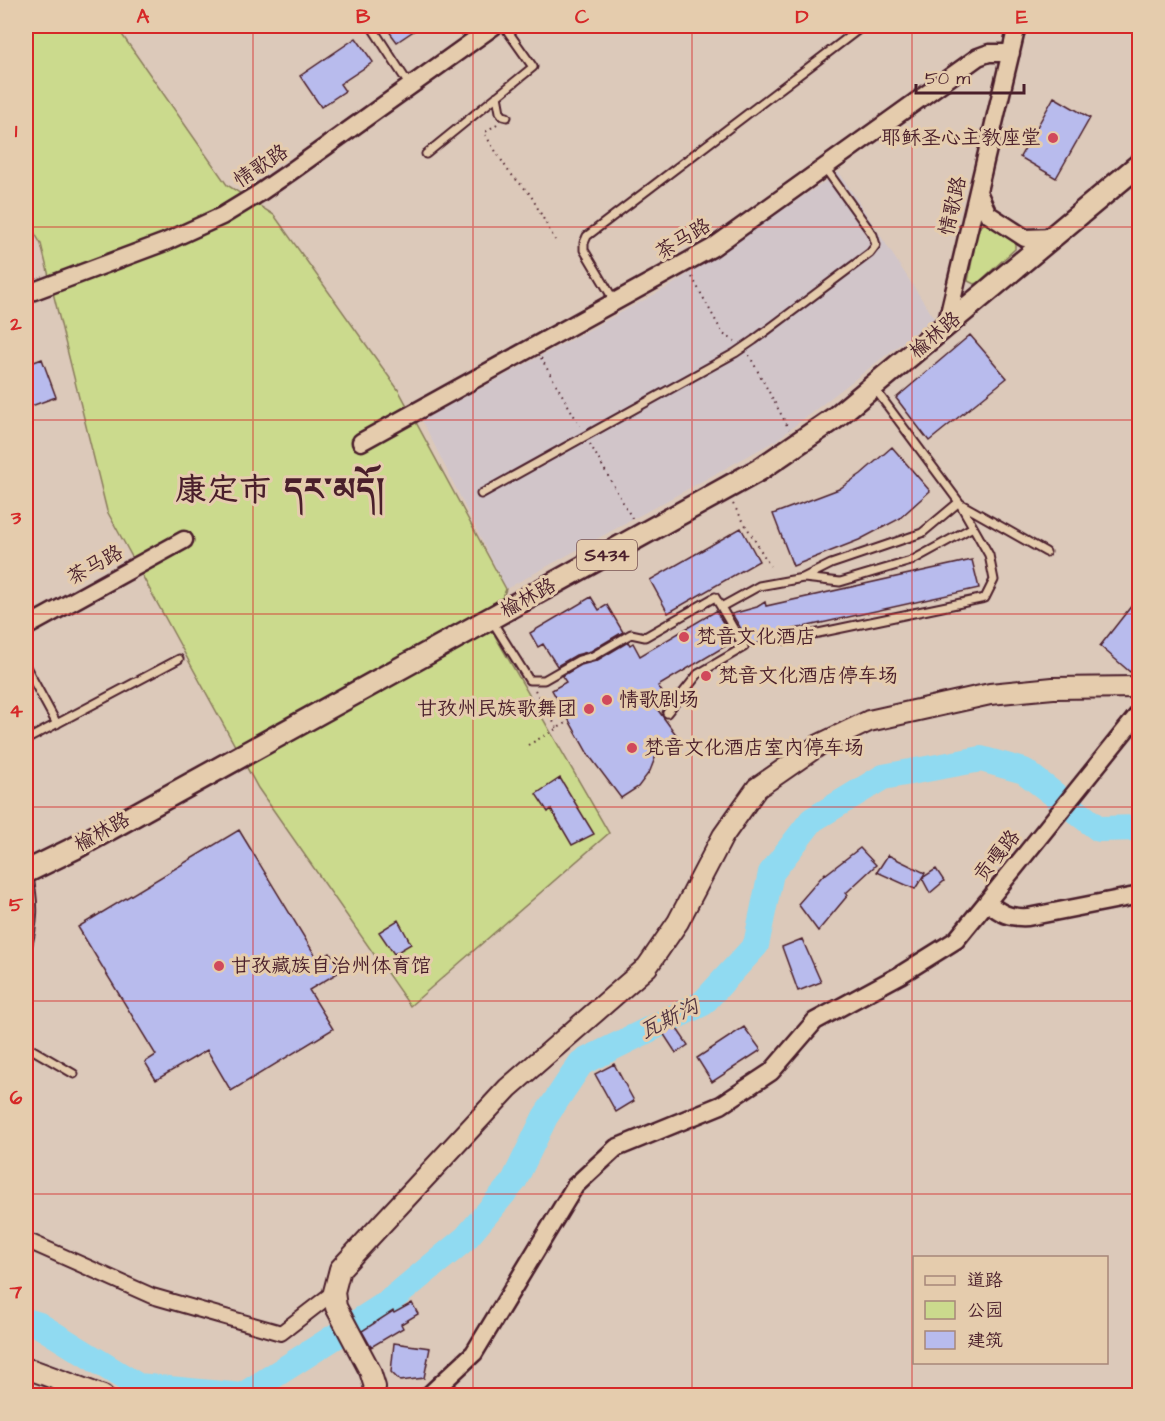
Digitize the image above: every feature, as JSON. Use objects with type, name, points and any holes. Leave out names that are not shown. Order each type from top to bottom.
[{"type":"main road","name":"榆林路","points":[[27,872],[759,470],[835,418],[1140,164]]},
{"type":"main road","points":[[372,1395],[375,1387],[370,1371],[335,1300],[340,1269],[508,1089],[647,967],[678,922],[723,836],[757,788],[819,745],[869,721],[990,694],[1053,688],[1140,687]]},
{"type":"main road","points":[[26,1370],[32,1370],[103,1395]]},
{"type":"street","name":"情歌路","points":[[26,294],[165,242],[222,216],[276,182],[494,26]]},
{"type":"street","name":"情歌路","points":[[946,326],[1017,26]]},
{"type":"street","name":"茶马路","points":[[362,442],[685,264],[729,237],[968,63],[989,53],[1011,53]]},
{"type":"street","points":[[978,192],[988,214],[1025,237],[1053,237]]},
{"type":"street","name":"茶马路","points":[[26,627],[184,540]]},
{"type":"street","name":"贡嘎路","points":[[1138,714],[987,902],[1007,916],[1028,917],[1140,895]]},
{"type":"street","points":[[428,1395],[474,1353],[575,1186],[616,1148],[721,1105],[771,1072],[815,1021],[900,975],[956,940],[987,902]]},
{"type":"street","points":[[26,1240],[152,1296],[281,1333],[335,1300]]},
{"type":"lane","points":[[371,26],[410,86]]},
{"type":"lane","points":[[426,154],[532,67],[504,26]]},
{"type":"lane","points":[[615,302],[584,250],[587,236],[863,26]]},
{"type":"lane","points":[[497,96],[500,112],[507,117]]},
{"type":"lane","points":[[481,494],[735,353],[870,253],[876,245],[873,235],[825,167]]},
{"type":"lane","points":[[785,640],[986,598],[994,580],[989,555],[959,502],[873,387]]},
{"type":"lane","points":[[959,502],[1046,552]]},
{"type":"lane","points":[[721,607],[759,586],[803,578],[831,564],[922,533],[959,502]]},
{"type":"lane","points":[[803,578],[840,582],[911,561],[973,527]]},
{"type":"lane","points":[[491,619],[529,680],[544,680],[579,660],[593,657],[632,634],[645,637],[715,597],[744,647],[698,674],[667,714]]},
{"type":"lane","points":[[26,740],[179,659]]},
{"type":"lane","points":[[26,668],[57,724]]},
{"type":"lane","points":[[26,952],[34,912],[27,872]]},
{"type":"lane","points":[[26,1046],[74,1074]]},
{"type":"path","points":[[507,117],[484,133],[509,172],[530,194],[555,240]]},
{"type":"path","points":[[685,264],[723,334]]},
{"type":"path","points":[[534,347],[570,409]]},
{"type":"path","points":[[758,373],[798,445]]},
{"type":"path","points":[[602,465],[642,536]]},
{"type":"path","points":[[724,490],[770,566]]},
{"type":"path","points":[[529,680],[557,728]]},
{"type":"path","points":[[528,745],[568,722]]},
{"type":"shaded area","points":[[839,172],[934,318],[775,441],[506,589],[422,420],[670,286]]},
{"type":"green space","points":[[26,26],[116,26],[227,185],[274,215],[399,391],[506,589],[491,629],[609,833],[410,1006],[258,788],[107,511],[41,244],[26,218]]},
{"type":"green space","points":[[985,223],[1012,237],[1015,249],[978,283],[974,284],[968,281],[978,229]]},
{"type":"building","points":[[385,26],[421,26],[397,42]]},
{"type":"building","points":[[356,38],[373,62],[340,84],[345,91],[321,107],[300,76]]},
{"type":"building","points":[[1054,97],[1090,118],[1056,178],[1020,157]]},
{"type":"building","points":[[970,335],[1007,378],[929,441],[896,398]]},
{"type":"building","points":[[42,359],[56,397],[26,408],[26,365]]},
{"type":"building","points":[[892,447],[930,491],[899,519],[859,540],[793,566],[773,514],[839,489],[861,474]]},
{"type":"building","points":[[741,528],[759,561],[668,613],[650,580]]},
{"type":"building","points":[[972,560],[979,588],[772,634],[752,647],[732,614],[757,607],[765,602],[766,606]]},
{"type":"building","points":[[1140,595],[1140,662],[1130,672],[1100,646]]},
{"type":"building","points":[[591,597],[599,610],[607,605],[623,632],[591,651],[576,655],[557,666],[543,644],[538,647],[530,633]]},
{"type":"building","points":[[716,611],[734,641],[658,686],[662,692],[655,696],[660,704],[655,706],[677,736],[655,758],[650,771],[638,787],[621,798],[588,754],[552,690],[566,682],[562,676],[581,665],[596,661],[628,642],[630,645],[633,643],[640,656]]},
{"type":"building","points":[[560,778],[594,834],[572,845],[551,809],[548,812],[536,794]]},
{"type":"building","name":"甘孜藏族自治州体育馆","points":[[239,830],[318,960],[330,953],[341,971],[309,990],[333,1029],[231,1091],[207,1050],[156,1080],[145,1062],[156,1055],[78,927]]},
{"type":"building","points":[[860,848],[876,865],[846,893],[848,895],[818,931],[798,904],[825,873]]},
{"type":"building","points":[[888,855],[925,873],[915,889],[877,872]]},
{"type":"building","points":[[936,869],[944,881],[930,893],[922,878]]},
{"type":"building","points":[[398,920],[411,944],[394,954],[379,932]]},
{"type":"building","points":[[802,939],[821,982],[798,991],[782,947]]},
{"type":"building","points":[[675,1026],[688,1045],[676,1053],[663,1033]]},
{"type":"building","points":[[744,1027],[761,1050],[712,1082],[697,1058]]},
{"type":"building","points":[[614,1064],[634,1101],[616,1112],[595,1074]]},
{"type":"building","points":[[412,1303],[418,1314],[401,1324],[403,1328],[371,1347],[362,1331],[393,1311],[394,1313]]},
{"type":"building","points":[[394,1343],[430,1348],[424,1378],[400,1381],[391,1372]]},
{"type":"waterway","name":"瓦斯沟","points":[[242,1396],[386,1304],[466,1238],[514,1181],[545,1117],[581,1063],[703,1003],[756,945],[771,873],[812,820],[883,777],[981,759],[1024,771],[1099,829],[1140,828]]},
{"type":"waterway","name":"瓦斯沟","points":[[26,1321],[39,1325],[138,1386],[242,1396]]},
{"type":"place","name":"耶稣圣心主教座堂","points":[[1053,138]]},
{"type":"place","name":"梵音文化酒店","points":[[684,637]]},
{"type":"place","name":"梵音文化酒店停车场","points":[[706,676]]},
{"type":"place","name":"情歌剧场","points":[[607,700]]},
{"type":"place","name":"甘孜州民族歌舞团","points":[[589,709]]},
{"type":"place","name":"梵音文化酒店室内停车场","points":[[632,748]]},
{"type":"place","name":"甘孜藏族自治州体育馆","points":[[219,966]]},
{"type":"district","name":"康定市 དར་མདོ།","points":[[280,490]]}]
